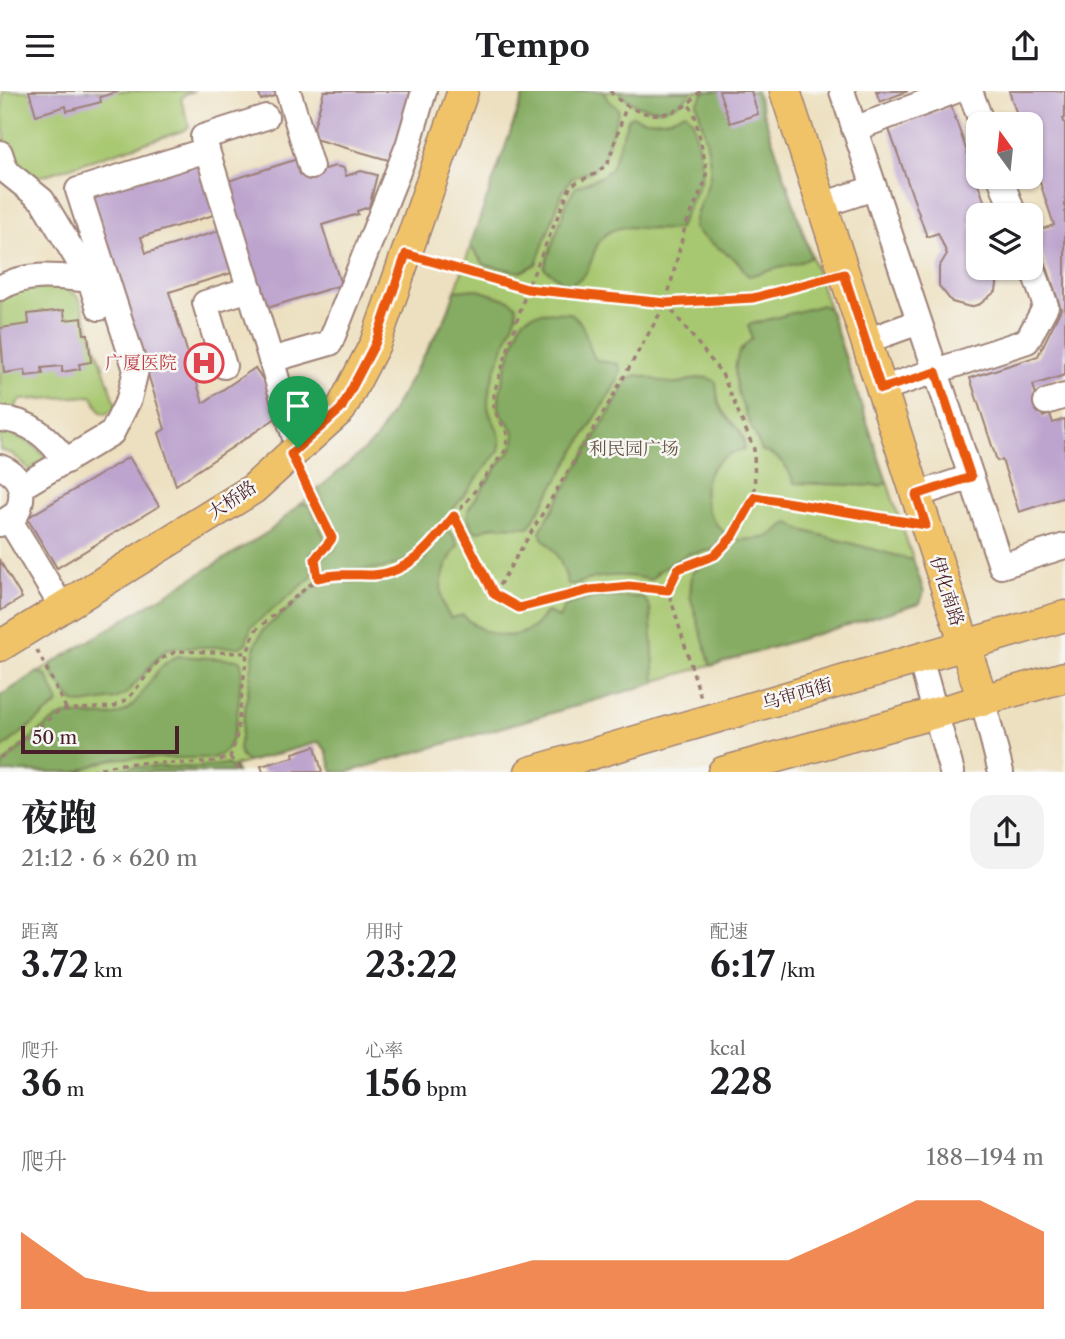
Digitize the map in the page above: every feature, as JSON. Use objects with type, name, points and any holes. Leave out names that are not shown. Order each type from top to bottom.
[{"type":"main road","name":"大桥路","points":[[0,646],[253,489],[341,409],[375,344],[463,91]]},
{"type":"main road","name":"伊化南路","points":[[785,91],[983,701]]},
{"type":"main road","name":"乌审西街","points":[[530,772],[1065,616]]},
{"type":"main road","points":[[723,772],[1065,677]]},
{"type":"street","points":[[288,91],[311,167]]},
{"type":"street","points":[[271,360],[330,343],[408,146],[424,91]]},
{"type":"street","points":[[842,91],[1001,566],[1065,546]]},
{"type":"street","points":[[854,129],[956,91]]},
{"type":"street","points":[[970,91],[978,112]]},
{"type":"street","points":[[266,117],[203,137],[271,360],[295,451]]},
{"type":"street","points":[[21,487],[112,433],[129,399],[136,370],[78,190],[207,150]]},
{"type":"street","points":[[2,165],[42,200],[90,280],[129,399]]},
{"type":"street","points":[[822,205],[874,188]]},
{"type":"street","points":[[0,288],[7,283],[37,276],[90,280]]},
{"type":"street","points":[[881,389],[1027,341],[1046,306],[1037,280]]},
{"type":"street","points":[[224,366],[205,303],[250,289]]},
{"type":"street","points":[[866,341],[919,322]]},
{"type":"street","points":[[0,419],[29,426],[50,440],[66,461]]},
{"type":"street","points":[[0,467],[15,475],[21,487],[21,503],[17,513],[5,521],[62,607]]},
{"type":"street","points":[[916,495],[971,477]]},
{"type":"street","points":[[920,658],[952,772]]},
{"type":"street","name":"伊化南路","points":[[983,701],[1001,772]]},
{"type":"path","points":[[610,91],[626,107],[641,114],[658,115],[688,104],[699,91]]},
{"type":"path","points":[[494,594],[666,303],[685,227],[704,184],[707,170],[694,112],[688,104]]},
{"type":"path","points":[[91,772],[105,766],[129,763],[213,764],[230,757],[236,740],[247,653],[256,630],[318,578],[330,574],[376,575],[405,567],[427,550],[505,451],[508,435],[494,410],[494,393],[527,289],[571,185],[597,173],[608,163],[626,107]]},
{"type":"path","points":[[406,254],[527,289],[666,303],[753,298],[844,274]]},
{"type":"path","points":[[666,303],[722,374],[754,449],[755,497],[733,536],[715,555],[678,569],[668,590],[707,720]]},
{"type":"path","points":[[295,451],[332,538],[315,559],[318,578]]},
{"type":"path","points":[[755,497],[926,525]]},
{"type":"path","points":[[454,516],[494,594],[519,608],[590,590],[629,586],[668,590]]},
{"type":"path","points":[[27,629],[66,708]]},
{"type":"path","points":[[0,758],[60,710],[113,707],[128,699],[159,660],[177,651],[247,653]]},
{"type":"path","points":[[230,757],[241,772]]},
{"type":"green space","points":[[3,91],[195,91],[185,94],[181,99],[189,126],[185,130],[33,179],[15,161],[6,141],[2,117]]},
{"type":"green space","name":"利民园广场","points":[[525,91],[756,91],[924,592],[920,603],[348,772],[333,772],[326,750],[319,742],[234,766],[237,772],[0,772],[0,696],[270,531],[375,441],[446,317]]},
{"type":"green space","points":[[525,91],[603,91],[608,100],[619,109],[604,157],[593,170],[572,178],[563,191],[536,264],[521,272],[485,265],[470,246]]},
{"type":"green space","points":[[618,91],[692,91],[675,105],[655,109],[636,104]]},
{"type":"green space","points":[[705,91],[756,91],[811,257],[749,276],[734,258],[694,228],[710,172],[697,103]]},
{"type":"green space","points":[[685,112],[693,120],[702,166],[701,179],[679,228],[660,230],[631,227],[613,230],[599,241],[583,277],[566,284],[544,268],[568,199],[576,187],[611,169],[628,119],[632,116],[659,120]]},
{"type":"green space","points":[[64,286],[79,298],[116,404],[115,408],[105,414],[101,412],[92,396],[21,400],[17,403],[15,412],[0,413],[0,296],[22,287]]},
{"type":"green space","points":[[475,289],[509,300],[516,305],[517,314],[489,394],[488,409],[500,436],[499,450],[424,547],[404,562],[384,568],[331,572],[323,568],[321,560],[325,554],[335,549],[336,539],[318,489],[375,441],[446,317],[455,291]]},
{"type":"green space","points":[[822,305],[829,309],[887,483],[879,486],[794,483],[782,463],[762,451],[742,404],[735,367],[739,353],[752,338],[748,325]]},
{"type":"green space","points":[[537,313],[569,313],[583,327],[596,360],[618,364],[620,369],[617,382],[529,527],[493,526],[477,532],[467,517],[469,508],[514,442],[513,430],[501,414],[499,399],[521,322]]},
{"type":"green space","points":[[637,375],[672,383],[701,378],[716,382],[720,407],[740,431],[744,442],[744,449],[726,456],[715,465],[705,484],[706,504],[710,515],[724,532],[724,536],[712,550],[688,554],[659,571],[651,580],[616,576],[568,584],[559,559],[542,538],[540,531],[629,379]]},
{"type":"green space","points":[[0,430],[26,440],[46,459],[29,470],[13,454],[0,450]]},
{"type":"green space","points":[[301,503],[311,507],[325,539],[322,546],[310,554],[309,562],[313,573],[311,578],[251,627],[246,643],[240,647],[166,649],[126,694],[115,699],[81,704],[72,701],[54,676],[51,664],[270,531]]},
{"type":"green space","points":[[790,523],[802,530],[913,560],[924,592],[920,603],[711,666],[690,596],[692,573],[720,557],[737,541],[767,537]]},
{"type":"green space","points":[[445,532],[451,532],[458,545],[448,562],[441,590],[445,609],[451,618],[463,615],[483,630],[506,636],[517,635],[537,624],[545,613],[559,618],[565,605],[597,597],[643,597],[650,607],[655,683],[348,772],[333,772],[326,750],[319,742],[248,762],[241,757],[239,749],[255,645],[263,630],[315,586],[330,582],[375,582],[404,575],[425,558]]},
{"type":"green space","points":[[178,656],[240,660],[242,668],[234,734],[221,754],[212,758],[122,758],[108,760],[76,772],[0,772],[4,763],[57,718],[71,715],[104,716],[127,710],[162,666]]},
{"type":"green space","points":[[38,672],[47,676],[59,703],[0,750],[0,696]]},
{"type":"green space","points":[[227,764],[237,772],[104,772],[134,767]]},
{"type":"building","points":[[29,91],[118,92],[100,97],[101,102],[67,111],[66,106],[36,115]]},
{"type":"building","points":[[258,91],[284,91],[285,93],[261,100]]},
{"type":"building","points":[[324,91],[412,91],[392,161],[311,138]]},
{"type":"building","points":[[719,91],[751,91],[758,114],[730,123]]},
{"type":"building","points":[[876,91],[908,91],[880,102]]},
{"type":"building","points":[[1009,91],[1065,91],[1065,375],[1033,385],[1043,417],[1050,414],[1053,423],[1065,419],[1065,497],[1019,512],[1002,460],[997,461],[970,378],[1038,356],[1061,309],[1043,255],[1043,229],[1054,225],[1042,189],[1043,112],[1016,112]]},
{"type":"building","points":[[951,106],[966,149],[966,189],[980,189],[985,203],[966,203],[966,280],[998,280],[996,291],[980,304],[970,307],[952,302],[939,286],[939,267],[947,254],[938,233],[927,237],[889,129]]},
{"type":"building","points":[[301,158],[307,175],[335,166],[344,168],[346,176],[361,171],[377,175],[369,207],[357,211],[358,214],[322,225],[341,285],[261,310],[222,183]]},
{"type":"building","points":[[203,159],[220,213],[141,237],[146,253],[225,229],[238,271],[169,292],[203,403],[255,368],[285,412],[176,485],[159,433],[165,429],[92,193]]},
{"type":"building","points":[[64,310],[65,320],[82,318],[84,334],[88,334],[91,362],[79,364],[80,369],[62,372],[62,366],[42,368],[43,374],[26,376],[25,370],[4,373],[0,328],[29,324],[28,314]]},
{"type":"building","points":[[129,457],[159,506],[57,568],[27,518]]},
{"type":"building","points":[[0,561],[22,598],[0,611]]},
{"type":"building","points":[[315,746],[322,772],[263,772],[261,766],[294,757],[293,753]]},
{"type":"place","name":"广厦医院","points":[[204,363]]},
{"type":"route","points":[[406,254],[527,289],[666,303],[753,298],[844,274],[881,389],[936,372],[971,477],[916,495],[926,525],[755,497],[733,536],[715,555],[678,569],[668,590],[629,586],[590,590],[519,608],[494,594],[454,516],[427,550],[405,567],[376,575],[330,574],[318,578],[315,559],[332,538],[291,454],[298,448],[341,409],[375,344],[406,254]]}]
